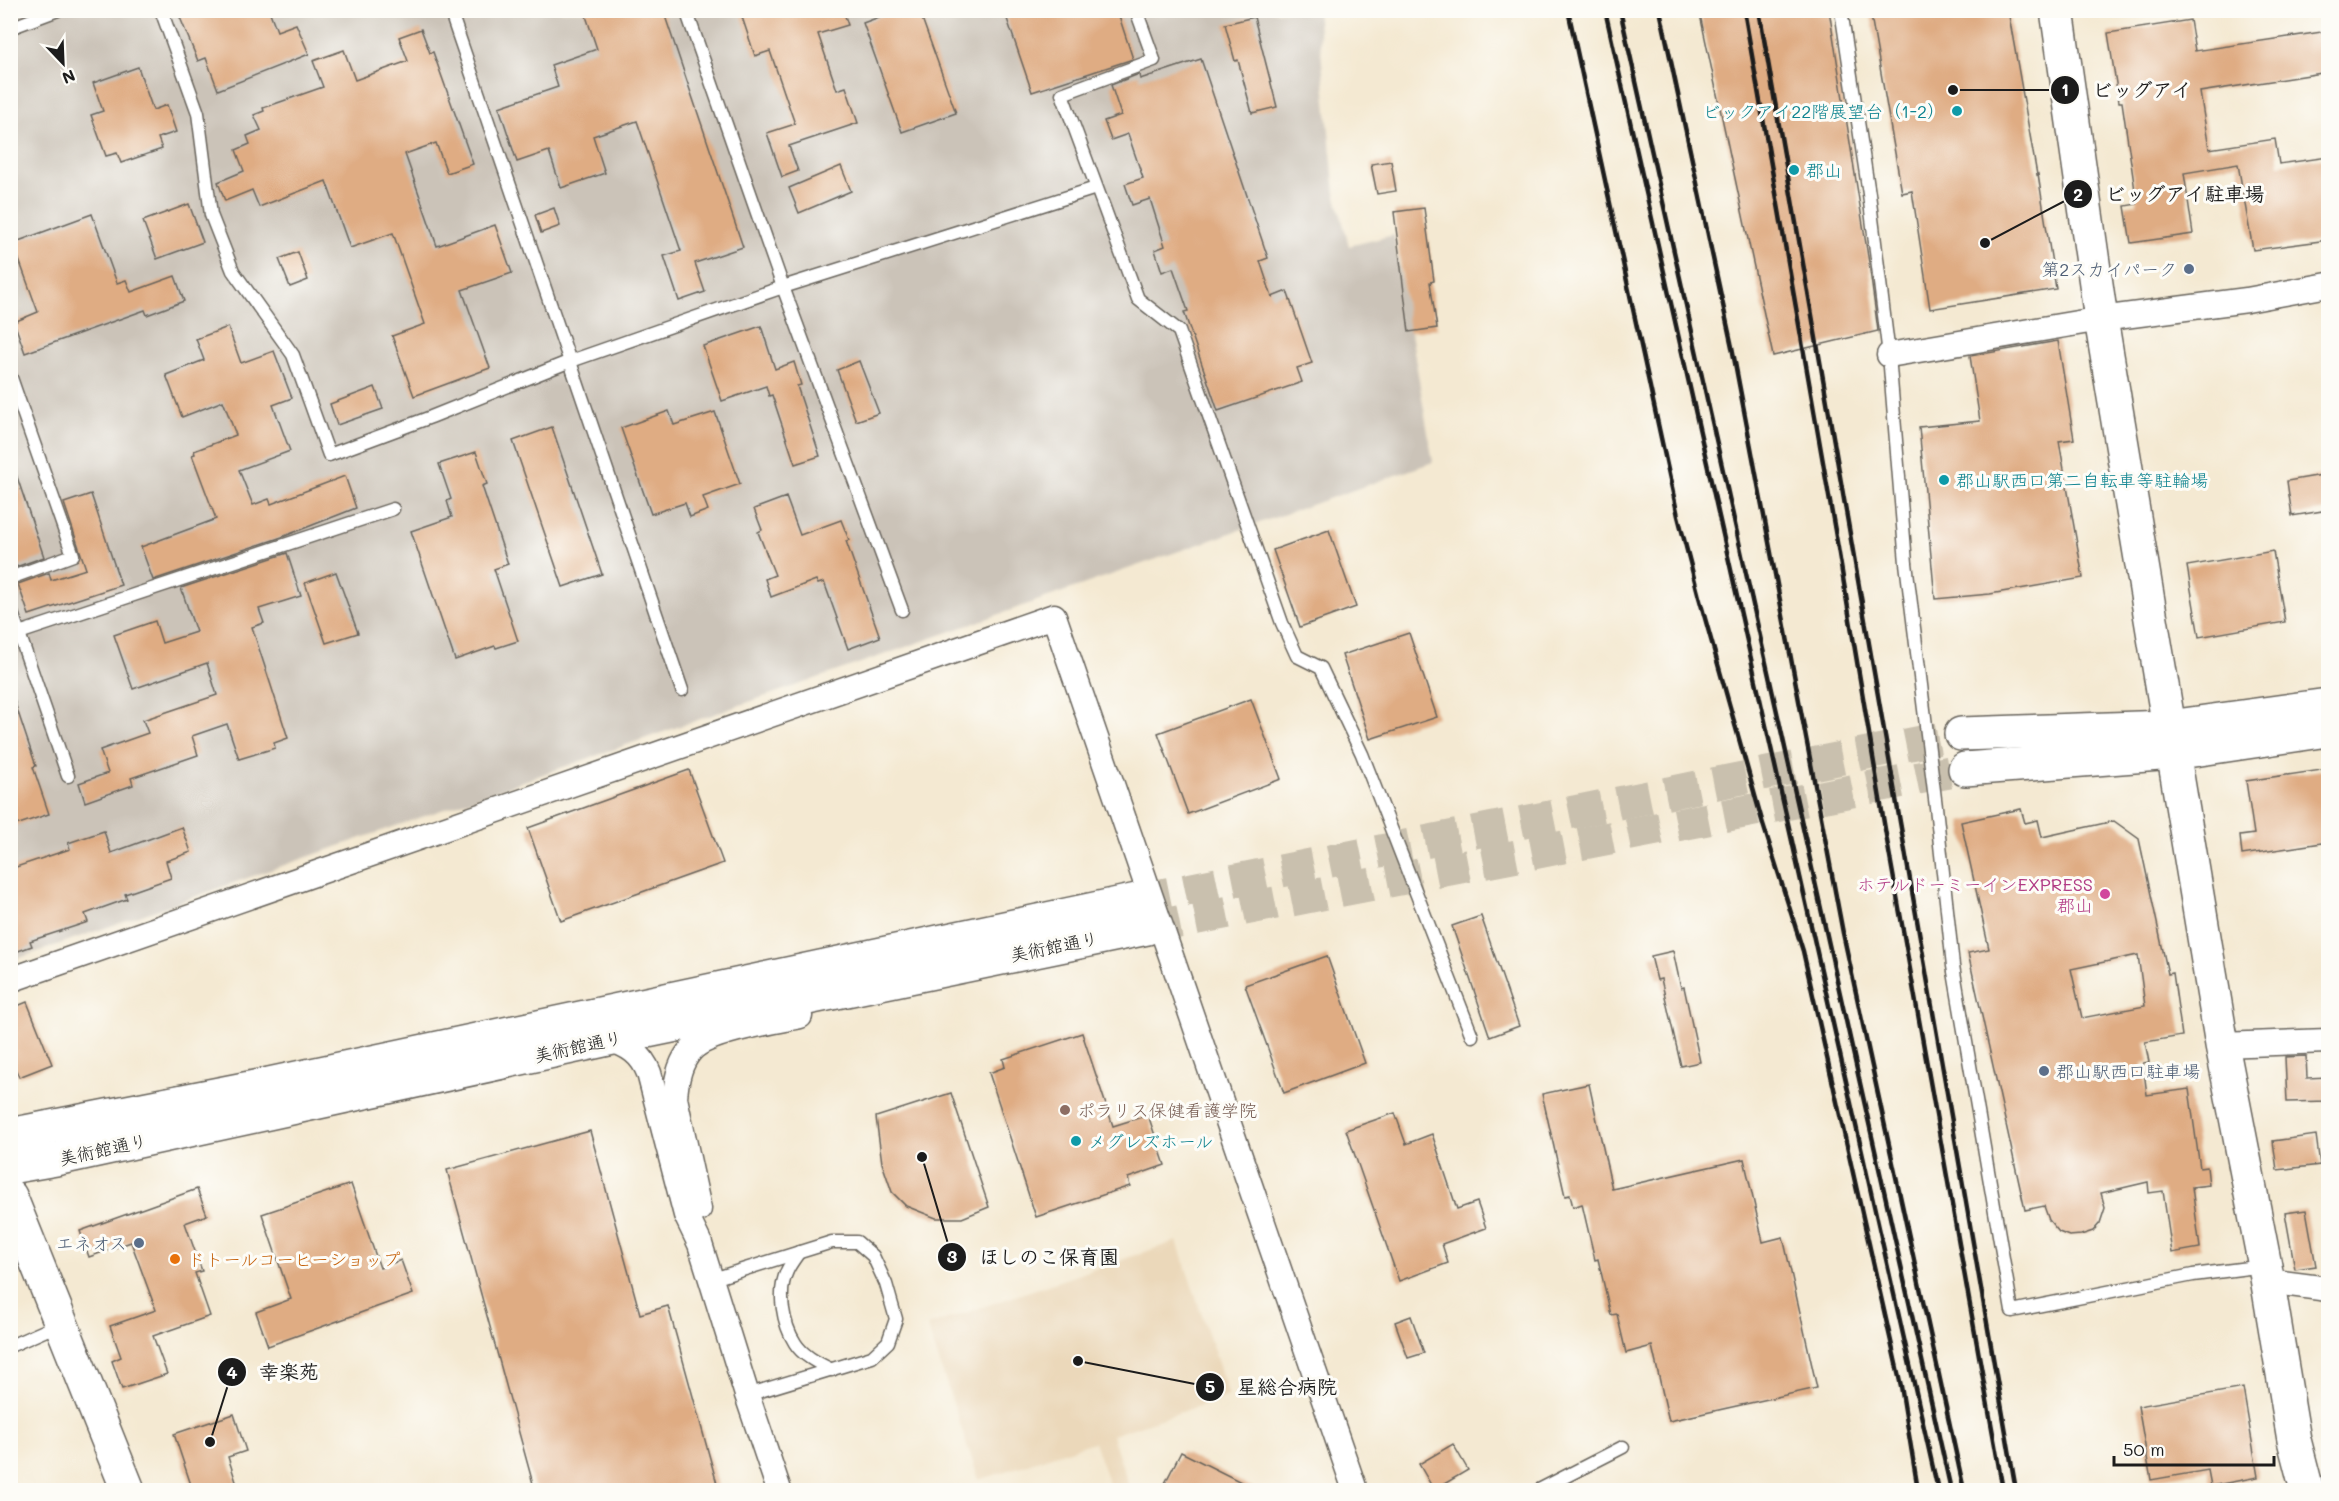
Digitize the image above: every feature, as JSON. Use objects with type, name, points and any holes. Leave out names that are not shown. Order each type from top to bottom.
[{"type":"street","points":[[2057,10],[2101,319],[2222,1045],[2266,1274],[2294,1440],[2307,1491]]},
{"type":"street","points":[[1888,355],[2101,319],[2247,300],[2328,285]]},
{"type":"street","points":[[10,980],[1054,616],[1355,1491]]},
{"type":"street","points":[[1961,734],[2171,740],[2328,705]]},
{"type":"street","points":[[1965,769],[2171,740],[2328,730]]},
{"type":"street","name":"美術館通り","points":[[10,1135],[1142,914],[884,980],[56,1159],[10,1167]]},
{"type":"street","points":[[700,1244],[699,1214],[675,1098],[676,1082],[692,1049],[710,1038],[852,1003],[866,997],[884,980]]},
{"type":"street","points":[[609,1039],[630,1047],[645,1063],[686,1215],[700,1244],[779,1491]]},
{"type":"street","points":[[2222,1045],[2328,1041]]},
{"type":"street","points":[[10,1196],[128,1491]]},
{"type":"street","points":[[2266,1274],[2328,1288]]},
{"type":"lane","points":[[10,28],[58,10]]},
{"type":"lane","points":[[161,10],[198,113],[211,215],[232,271],[293,354],[329,455],[568,362],[783,287],[1096,188]]},
{"type":"lane","points":[[450,10],[568,362],[682,690]]},
{"type":"lane","points":[[686,10],[783,287],[902,610]]},
{"type":"lane","points":[[1136,10],[1154,60],[1062,94],[1138,299],[1179,331],[1282,623],[1297,656],[1321,668],[1362,754],[1472,1036]]},
{"type":"lane","points":[[1841,10],[1869,194],[1888,355],[1906,563],[1953,966],[2012,1311],[2193,1275],[2266,1274]]},
{"type":"lane","points":[[10,375],[73,555],[10,578]]},
{"type":"lane","points":[[19,633],[393,509]]},
{"type":"lane","points":[[10,607],[68,776]]},
{"type":"lane","points":[[710,1280],[832,1242],[857,1242],[873,1256],[886,1284],[896,1319],[888,1342],[872,1357],[747,1395]]},
{"type":"lane","points":[[800,1252],[786,1272],[782,1294],[785,1319],[795,1344],[811,1359],[832,1370]]},
{"type":"lane","points":[[10,1346],[61,1324]]},
{"type":"lane","points":[[1539,1491],[1623,1447]]},
{"type":"shaded area","points":[[10,11],[1317,11],[1335,193],[1349,246],[1394,235],[1433,462],[11,961]]},
{"type":"shaded area","points":[[1177,1241],[1229,1396],[1112,1435],[1130,1490],[1111,1490],[1094,1442],[979,1480],[927,1326]]},
{"type":"building","points":[[191,10],[269,10],[277,31],[296,24],[309,54],[218,90],[206,58],[198,61],[179,15]]},
{"type":"building","points":[[584,10],[663,10],[743,247],[695,263],[705,292],[679,301],[664,256],[681,251],[637,121],[593,136],[605,173],[561,188],[549,151],[517,162],[499,107],[558,87],[551,65],[597,49]]},
{"type":"building","points":[[750,10],[843,10],[848,25],[818,34],[837,90],[846,87],[858,123],[789,146],[798,171],[782,177],[767,133],[795,124],[770,51],[755,56],[741,14]]},
{"type":"building","points":[[898,10],[919,10],[956,113],[902,132],[863,23]]},
{"type":"building","points":[[1004,10],[1117,10],[1133,59],[1032,92]]},
{"type":"building","name":"郡山","points":[[1699,10],[1829,10],[1878,331],[1773,356]]},
{"type":"building","name":"ビックアイ22階展望台（1-2）","points":[[1870,10],[2008,10],[2056,289],[1930,309],[1912,191],[1902,193]]},
{"type":"building","points":[[1254,17],[1277,107],[1252,113],[1238,60],[1235,61],[1225,24]]},
{"type":"building","points":[[2190,20],[2195,51],[2328,31],[2328,72],[2200,92],[2209,149],[2275,139],[2279,164],[2328,157],[2328,240],[2253,250],[2238,164],[2184,173],[2193,234],[2131,243],[2125,206],[2137,204],[2122,102],[2119,102],[2108,33]]},
{"type":"building","points":[[421,29],[430,53],[433,52],[473,164],[447,173],[436,143],[405,154],[437,246],[495,225],[512,273],[462,290],[490,368],[414,396],[392,336],[425,324],[393,233],[350,248],[326,181],[259,207],[252,190],[225,201],[218,182],[244,171],[236,150],[250,144],[247,136],[261,130],[254,115],[264,111],[263,108],[323,87],[313,61],[344,50],[355,80],[408,61],[399,37]]},
{"type":"building","points":[[1201,59],[1268,258],[1260,261],[1272,297],[1287,291],[1312,363],[1297,368],[1302,382],[1218,411],[1184,312],[1188,311],[1173,268],[1162,272],[1155,250],[1165,246],[1150,199],[1132,205],[1125,184],[1143,178],[1128,134],[1111,140],[1104,121],[1121,115],[1111,85],[1139,74],[1140,79]]},
{"type":"building","points":[[138,67],[153,110],[167,105],[176,132],[158,138],[162,149],[121,163],[117,153],[106,156],[91,115],[103,111],[93,83]]},
{"type":"building","points":[[1391,161],[1396,191],[1377,194],[1371,164]]},
{"type":"building","points":[[841,166],[851,191],[799,213],[789,188]]},
{"type":"building","points":[[189,204],[203,242],[157,259],[143,221]]},
{"type":"building","points":[[554,208],[560,226],[541,233],[535,215]]},
{"type":"building","points":[[1424,208],[1434,281],[1430,282],[1437,328],[1409,332],[1394,212]]},
{"type":"building","points":[[92,214],[117,283],[126,280],[131,292],[175,276],[184,301],[147,315],[145,310],[25,353],[14,322],[38,312],[13,243]]},
{"type":"building","points":[[298,252],[308,280],[290,287],[279,259]]},
{"type":"building","points":[[761,326],[775,369],[794,362],[801,385],[797,386],[820,456],[795,464],[772,395],[769,396],[766,386],[722,401],[703,346]]},
{"type":"building","points":[[228,327],[241,363],[274,351],[292,398],[273,405],[290,451],[239,470],[253,505],[269,499],[271,504],[345,476],[356,508],[282,537],[153,580],[141,547],[216,519],[192,455],[195,454],[194,451],[236,435],[223,401],[182,417],[166,375],[204,360],[196,339]]},
{"type":"building","points":[[2058,341],[2074,439],[2059,441],[2083,578],[1990,594],[1935,599],[1919,427],[1980,421],[1970,356]]},
{"type":"building","points":[[859,361],[879,413],[856,421],[837,370]]},
{"type":"building","points":[[375,387],[383,409],[337,425],[330,404]]},
{"type":"building","points":[[669,411],[674,425],[715,412],[740,484],[703,497],[708,510],[690,517],[685,503],[651,514],[621,428]]},
{"type":"building","points":[[552,427],[602,574],[563,587],[513,441]]},
{"type":"building","points":[[476,452],[487,484],[482,486],[508,564],[494,569],[518,641],[496,648],[495,646],[455,660],[411,531],[452,517],[447,501],[451,499],[439,464]]},
{"type":"building","points":[[10,468],[14,468],[44,557],[13,568],[10,562]]},
{"type":"building","points":[[2328,474],[2328,510],[2292,516],[2287,481]]},
{"type":"building","points":[[91,494],[121,585],[29,615],[18,584],[49,573],[51,580],[86,569],[64,503]]},
{"type":"building","points":[[786,497],[800,535],[841,520],[849,540],[846,541],[880,637],[848,649],[824,582],[818,584],[816,580],[771,597],[765,579],[775,575],[758,532],[762,530],[754,509]]},
{"type":"building","points":[[1329,530],[1356,607],[1300,627],[1273,550]]},
{"type":"building","points":[[2273,551],[2285,622],[2199,637],[2187,566]]},
{"type":"building","points":[[287,553],[301,596],[259,609],[264,623],[252,627],[288,738],[274,743],[275,748],[239,759],[227,724],[192,736],[198,755],[131,778],[133,785],[85,802],[79,783],[108,773],[100,750],[148,733],[143,720],[217,695],[207,663],[133,689],[114,635],[155,621],[162,643],[196,632],[181,588]]},
{"type":"building","points":[[336,572],[358,633],[326,643],[305,583]]},
{"type":"building","points":[[1409,633],[1437,717],[1370,739],[1342,655]]},
{"type":"building","points":[[1251,699],[1281,779],[1188,814],[1158,733]]},
{"type":"building","points":[[10,700],[14,700],[49,814],[10,827]]},
{"type":"building","points":[[2328,769],[2328,842],[2242,855],[2240,836],[2254,834],[2246,781]]},
{"type":"building","points":[[689,770],[723,863],[561,921],[528,828]]},
{"type":"building","points":[[2021,809],[2025,823],[2038,820],[2042,837],[2114,821],[2139,839],[2168,974],[2173,973],[2182,1036],[2145,1042],[2149,1062],[2143,1063],[2147,1095],[2189,1089],[2200,1168],[2207,1167],[2209,1185],[2192,1187],[2200,1248],[2172,1253],[2163,1191],[2149,1193],[2148,1182],[2101,1193],[2105,1208],[2100,1223],[2093,1231],[2081,1235],[2069,1236],[2059,1232],[2049,1220],[2044,1206],[2025,1210],[1968,953],[1989,949],[1961,822]],"holes":[[[2138,955],[2145,1006],[2082,1018],[2071,969]]]},
{"type":"building","points":[[182,827],[191,852],[166,861],[171,878],[125,894],[127,899],[85,914],[88,922],[30,941],[32,946],[10,954],[10,869],[70,849],[68,843],[104,831],[111,853]]},
{"type":"building","points":[[1481,916],[1519,1026],[1490,1037],[1452,926]]},
{"type":"building","points":[[1673,951],[1681,988],[1684,987],[1700,1062],[1681,1066],[1661,979],[1657,980],[1651,956]]},
{"type":"building","points":[[1327,956],[1365,1063],[1284,1093],[1245,985]]},
{"type":"building","points":[[27,1002],[52,1064],[19,1077],[10,1057],[10,1009]]},
{"type":"building","points":[[1082,1033],[1113,1126],[1148,1115],[1165,1165],[1128,1178],[1130,1186],[1036,1217],[989,1073],[1005,1067],[1003,1059]]},
{"type":"building","points":[[2306,1056],[2307,1078],[2328,1077],[2328,1101],[2287,1102],[2285,1057]]},
{"type":"building","points":[[1589,1084],[1612,1189],[1744,1159],[1763,1242],[1783,1237],[1817,1388],[1669,1421],[1652,1346],[1626,1353],[1617,1314],[1611,1315],[1582,1204],[1573,1207],[1570,1195],[1565,1196],[1542,1094]]},
{"type":"building","points":[[951,1093],[989,1207],[962,1218],[936,1218],[906,1206],[892,1192],[882,1163],[876,1117]]},
{"type":"building","points":[[1395,1113],[1406,1144],[1432,1134],[1457,1209],[1477,1202],[1486,1228],[1442,1244],[1448,1263],[1399,1281],[1346,1130]]},
{"type":"building","points":[[590,1131],[640,1314],[668,1306],[719,1491],[535,1491],[447,1170]]},
{"type":"building","points":[[2316,1135],[2320,1165],[2277,1170],[2273,1141]]},
{"type":"building","points":[[351,1184],[380,1268],[401,1260],[413,1294],[268,1346],[256,1312],[291,1299],[262,1214]]},
{"type":"building","points":[[197,1189],[207,1215],[185,1223],[202,1271],[195,1273],[210,1316],[153,1336],[167,1374],[122,1389],[112,1361],[121,1357],[110,1326],[156,1310],[131,1242],[89,1257],[80,1231]]},
{"type":"building","points":[[2306,1210],[2316,1266],[2295,1269],[2285,1213]]},
{"type":"building","points":[[1411,1316],[1424,1353],[1408,1358],[1395,1322]]},
{"type":"building","points":[[2243,1388],[2258,1477],[2211,1486],[2208,1470],[2151,1480],[2138,1406]]},
{"type":"building","points":[[234,1414],[246,1451],[228,1457],[239,1491],[193,1491],[174,1434]]},
{"type":"building","points":[[1453,1444],[1468,1470],[1434,1490],[1419,1464]]},
{"type":"building","points":[[1181,1452],[1259,1491],[1161,1491]]},
{"type":"tunnel","points":[[1137,900],[1961,734]]},
{"type":"tunnel","points":[[1147,928],[1965,769]]},
{"type":"railway","points":[[1568,10],[1678,516],[1763,824],[1803,951],[1901,1386],[1918,1490]]},
{"type":"railway","points":[[1605,10],[1938,1490]]},
{"type":"railway","points":[[1620,10],[1951,1490]]},
{"type":"railway","points":[[1660,10],[1732,347],[1843,933],[1964,1490]]},
{"type":"railway","points":[[1744,10],[1886,835],[2003,1490]]},
{"type":"railway","points":[[1759,10],[2016,1490]]},
{"type":"place","name":"ビッグアイ","points":[[1953,90]]},
{"type":"place","name":"ビックアイ22階展望台（1-2）","points":[[1957,111]]},
{"type":"place","name":"郡山","points":[[1794,170]]},
{"type":"place","name":"ビッグアイ駐車場","points":[[1985,243]]},
{"type":"place","name":"第2スカイパーク","points":[[2189,269]]},
{"type":"place","name":"郡山駅西口第二自転車等駐輪場","points":[[1944,480]]},
{"type":"place","name":"ホテルドーミーインEXPRESS 郡山","points":[[2105,894]]},
{"type":"place","name":"郡山駅西口駐車場","points":[[2044,1071]]},
{"type":"place","name":"ポラリス保健看護学院","points":[[1065,1110]]},
{"type":"place","name":"メグレズホール","points":[[1076,1141]]},
{"type":"place","name":"ほしのこ保育園","points":[[922,1157]]},
{"type":"place","name":"エネオス","points":[[139,1243]]},
{"type":"place","name":"ドトールコーヒーショップ","points":[[175,1259]]},
{"type":"place","name":"星総合病院","points":[[1078,1361]]},
{"type":"place","name":"幸楽苑","points":[[210,1442]]}]
